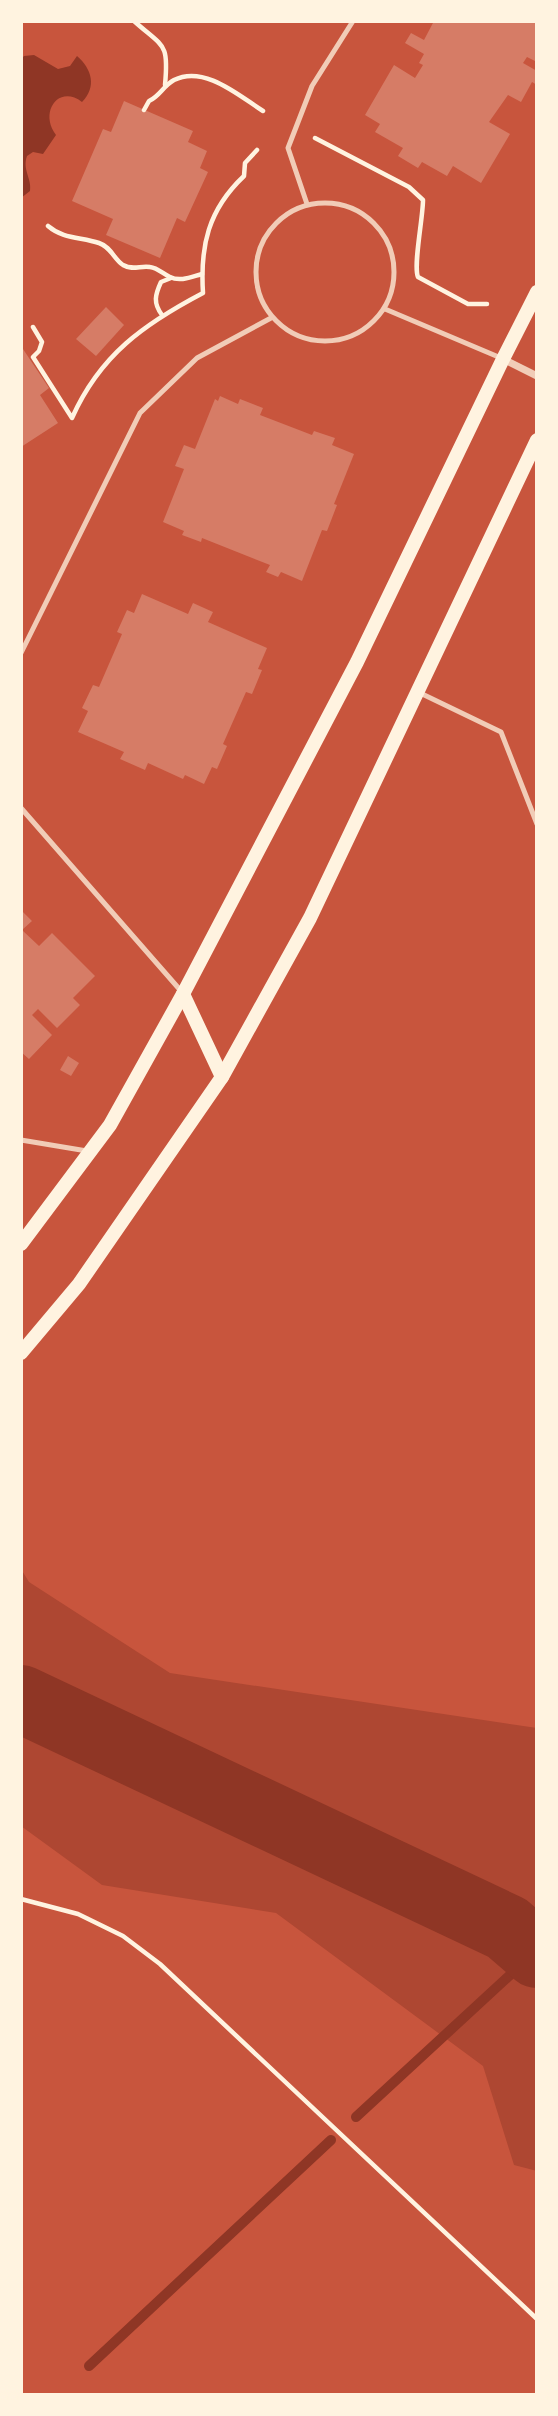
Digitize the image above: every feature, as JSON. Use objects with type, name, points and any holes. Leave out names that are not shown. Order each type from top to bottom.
[{"type":"main road","points":[[21,1244],[110,1125],[183,994],[357,662],[537,292]]},
{"type":"main road","points":[[21,1353],[79,1284],[222,1077],[310,918],[537,440]]},
{"type":"main road","points":[[183,994],[222,1077]]},
{"type":"street","points":[[503,359],[537,376]]},
{"type":"lane","points":[[307,204],[288,148],[312,86],[353,21]]},
{"type":"lane","points":[[331,203],[353,209],[373,222],[387,241],[394,263],[393,286],[385,309],[370,325],[352,337],[330,342],[308,340],[288,332],[271,318],[259,297],[254,274],[258,251],[269,230],[286,214],[307,204],[331,203]]},
{"type":"lane","points":[[385,309],[503,359]]},
{"type":"lane","points":[[21,653],[23,641],[140,413],[197,358],[271,318]]},
{"type":"lane","points":[[418,692],[502,732],[537,824]]},
{"type":"lane","points":[[21,808],[183,994]]},
{"type":"lane","points":[[21,1140],[90,1152]]},
{"type":"path","points":[[134,21],[162,46],[167,57],[165,86],[158,97],[149,100],[144,110]]},
{"type":"path","points":[[165,86],[187,76],[199,76],[225,87],[263,111]]},
{"type":"path","points":[[311,136],[409,187],[423,200],[421,238],[414,269],[418,276],[468,304],[487,304]]},
{"type":"path","points":[[33,327],[42,342],[33,357],[72,418],[84,390],[100,369],[162,315],[203,293],[205,240],[211,223],[232,187],[244,176],[245,163],[257,150]]},
{"type":"path","points":[[48,226],[67,236],[101,243],[112,251],[122,265],[135,269],[148,266],[171,278],[187,279],[202,274]]},
{"type":"path","points":[[162,315],[156,307],[156,294],[161,282],[171,278]]},
{"type":"path","points":[[21,1899],[78,1914],[122,1936],[160,1965],[537,2319]]},
{"type":"shaded area","points":[[34,55],[58,69],[70,66],[77,56],[89,72],[91,84],[82,102],[65,96],[50,110],[51,127],[56,135],[43,154],[33,152],[27,156],[30,191],[21,198],[21,59]]},
{"type":"shaded area","points":[[21,1569],[29,1582],[170,1673],[537,1728],[537,2171],[514,2165],[483,2066],[276,1913],[102,1885],[21,1826]]},
{"type":"building","points":[[434,21],[537,21],[537,62],[527,57],[523,63],[537,71],[537,85],[532,82],[521,102],[508,95],[489,122],[510,134],[481,183],[453,166],[447,176],[422,162],[418,168],[398,156],[403,148],[375,132],[380,124],[365,115],[394,65],[415,78],[423,65],[419,63],[424,54],[405,43],[411,33],[424,40]]},
{"type":"building","points":[[124,101],[193,131],[188,142],[207,151],[200,168],[208,172],[185,222],[177,218],[160,258],[106,235],[113,219],[72,201],[103,129],[111,132]]},
{"type":"building","points":[[106,307],[124,325],[96,356],[76,339]]},
{"type":"building","points":[[23,349],[49,388],[40,395],[58,423],[21,447],[21,351]]},
{"type":"building","points":[[220,396],[238,404],[240,399],[263,408],[260,415],[312,435],[314,431],[335,438],[332,445],[354,454],[334,504],[337,505],[327,531],[322,530],[302,581],[281,572],[278,577],[266,572],[270,565],[202,538],[201,542],[182,535],[184,531],[163,522],[184,469],[175,466],[184,445],[195,449],[215,399],[218,401]]},
{"type":"building","points":[[142,594],[188,614],[193,603],[213,612],[208,622],[267,648],[252,694],[246,692],[223,744],[227,746],[217,769],[212,767],[204,784],[185,775],[183,779],[148,763],[145,770],[120,759],[124,752],[78,732],[88,711],[82,708],[93,685],[99,687],[122,634],[117,632],[127,610],[134,613]]},
{"type":"building","points":[[21,910],[32,921],[22,930],[39,946],[52,933],[95,976],[73,998],[80,1005],[57,1028],[38,1009],[32,1015],[52,1035],[29,1059],[21,1052]]},
{"type":"building","points":[[68,1056],[79,1063],[71,1076],[60,1070]]},
{"type":"waterway","points":[[21,1699],[507,1928],[537,1954]]},
{"type":"waterway","points":[[356,2117],[535,1952]]},
{"type":"waterway","points":[[89,2366],[331,2140]]}]
